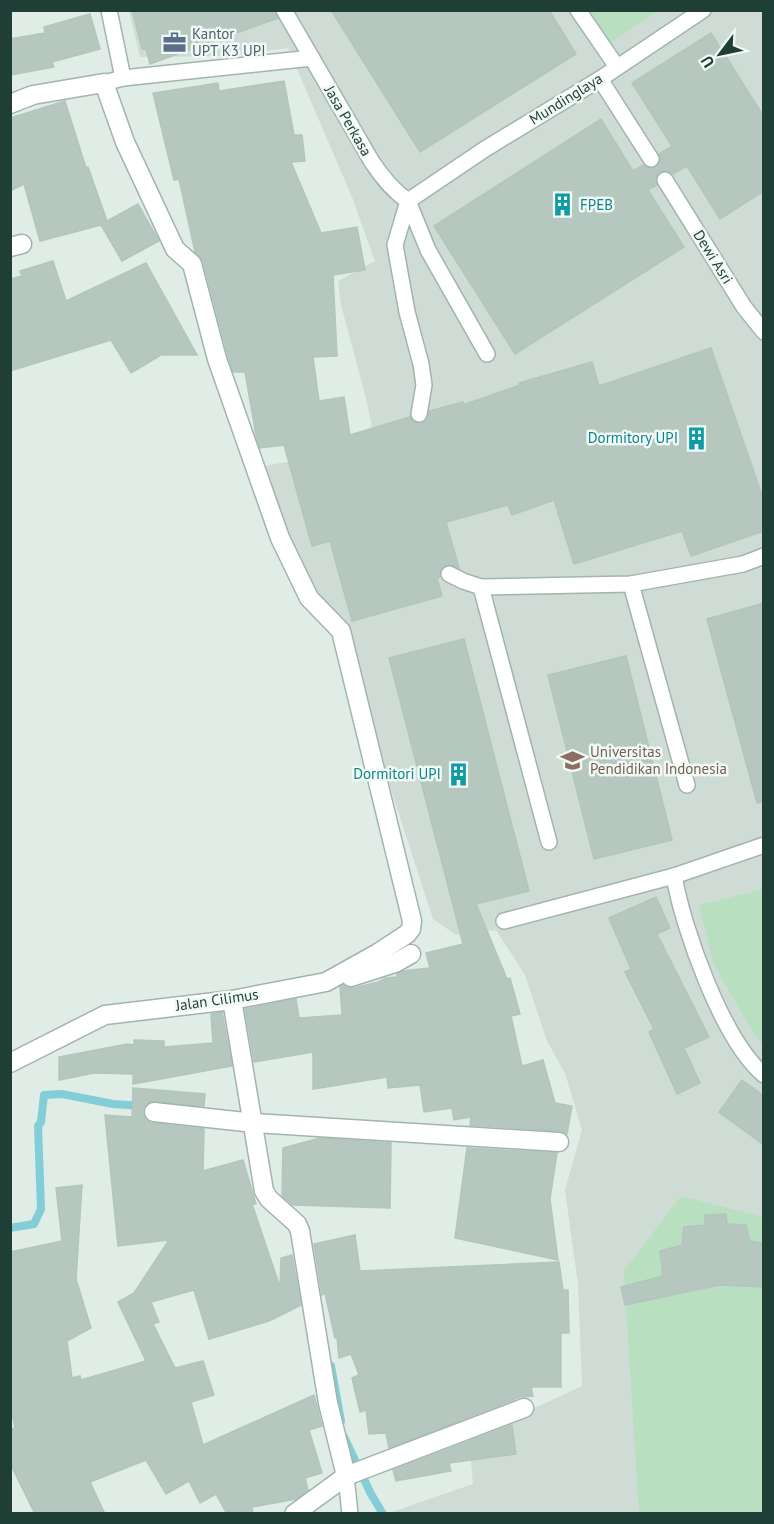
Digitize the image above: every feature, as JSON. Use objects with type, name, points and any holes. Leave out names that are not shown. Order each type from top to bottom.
[{"type":"street","points":[[10,104],[33,95],[104,83]]},
{"type":"street","name":"Jalan Cilimus","points":[[10,1063],[105,1015],[232,999],[326,982],[407,934],[411,929],[412,921],[341,631],[309,598],[280,538],[217,359],[192,264],[175,249],[125,142],[104,83]]},
{"type":"street","points":[[326,982],[356,976],[395,963],[411,954]]},
{"type":"street","points":[[232,999],[264,1191],[269,1199],[297,1224],[300,1231],[328,1403],[346,1476]]},
{"type":"street","points":[[154,1112],[254,1123],[559,1142]]},
{"type":"street","points":[[294,1514],[346,1476],[524,1408]]},
{"type":"lane","points":[[109,10],[123,78]]},
{"type":"lane","name":"Jasa Perkasa","points":[[284,10],[383,178],[396,193],[408,201]]},
{"type":"lane","points":[[578,10],[617,67]]},
{"type":"lane","name":"Mundinglaya","points":[[408,201],[485,149],[600,79],[704,10]]},
{"type":"lane","points":[[104,83],[123,78],[312,58]]},
{"type":"lane","points":[[600,79],[651,159]]},
{"type":"lane","name":"Dewi Asri","points":[[664,180],[744,307],[764,332]]},
{"type":"lane","points":[[408,201],[428,250],[487,354]]},
{"type":"lane","points":[[408,201],[395,245],[407,312],[421,364],[424,385],[419,414]]},
{"type":"lane","points":[[449,574],[482,587],[632,584],[743,564],[764,556]]},
{"type":"lane","points":[[632,584],[687,785]]},
{"type":"lane","points":[[482,587],[549,842]]},
{"type":"lane","points":[[504,921],[674,876],[764,845]]},
{"type":"lane","points":[[674,876],[677,896],[709,988],[739,1046],[749,1061],[764,1075]]},
{"type":"lane","points":[[346,1476],[350,1514]]},
{"type":"shaded area","name":"Universitas Pendidikan Indonesia","points":[[129,11],[763,11],[763,1513],[389,1513],[473,1484],[468,1431],[537,1407],[582,1386],[578,1284],[565,1190],[582,1130],[565,1073],[547,1041],[525,975],[496,930],[456,935],[433,919],[355,678],[340,617],[297,572],[258,471],[269,465],[371,448],[373,432],[341,305],[338,281],[375,261],[352,197],[288,48],[228,56],[140,57]]},
{"type":"green space","points":[[588,11],[657,11],[610,43]]},
{"type":"green space","points":[[764,889],[763,1044],[754,1034],[714,965],[699,905]]},
{"type":"green space","points":[[681,1196],[763,1217],[763,1513],[639,1513],[624,1271]]},
{"type":"building","name":"Kantor UPT K3 UPI","points":[[132,10],[274,10],[278,18],[150,64],[146,49],[142,49]]},
{"type":"building","points":[[331,10],[549,10],[576,54],[420,152]]},
{"type":"building","points":[[90,14],[100,49],[52,62],[54,67],[10,75],[10,39],[45,33],[44,27]]},
{"type":"building","name":"FPEB","points":[[711,33],[764,117],[764,191],[720,219],[687,166],[673,174],[665,170],[659,172],[655,180],[657,185],[648,190],[684,247],[515,354],[434,226],[601,119],[633,171],[643,165],[651,169],[657,167],[661,159],[659,154],[672,146],[632,83]]},
{"type":"building","points":[[284,81],[294,135],[302,135],[305,161],[291,162],[321,233],[357,227],[365,270],[333,275],[337,356],[313,357],[319,401],[344,397],[350,435],[410,417],[413,422],[422,423],[427,420],[429,411],[463,402],[463,405],[520,385],[519,383],[592,362],[599,386],[711,348],[764,501],[764,531],[691,556],[682,531],[574,564],[554,500],[512,515],[508,505],[446,522],[459,568],[449,564],[441,569],[440,577],[437,578],[442,596],[352,621],[330,541],[312,546],[284,445],[260,448],[245,372],[233,372],[203,261],[195,252],[179,179],[174,180],[153,93],[218,83],[219,91]]},
{"type":"building","points":[[65,101],[86,168],[88,167],[107,221],[138,204],[159,241],[122,261],[101,225],[40,241],[24,184],[10,191],[10,118]]},
{"type":"building","points":[[53,261],[66,301],[146,263],[197,355],[161,355],[131,373],[111,340],[10,371],[10,279],[22,276],[20,271]]},
{"type":"building","points":[[764,603],[764,802],[757,803],[707,619]]},
{"type":"building","points":[[464,639],[529,891],[476,904],[507,979],[510,978],[520,1014],[511,1016],[522,1066],[543,1060],[555,1103],[572,1106],[567,1134],[560,1131],[470,1125],[471,1117],[454,1120],[452,1108],[424,1112],[420,1085],[388,1088],[387,1077],[313,1089],[313,1052],[254,1062],[245,1009],[296,999],[299,1018],[342,1015],[340,987],[343,985],[354,988],[397,977],[397,974],[403,971],[430,968],[426,953],[463,944],[389,658]]},
{"type":"building","points":[[626,656],[672,840],[594,859],[548,675]]},
{"type":"building","points":[[656,897],[670,928],[657,934],[709,1037],[684,1048],[700,1083],[677,1094],[649,1032],[654,1029],[625,972],[631,969],[609,918]]},
{"type":"building","points":[[222,1012],[232,1066],[133,1084],[133,1074],[94,1073],[59,1080],[59,1057],[127,1044],[134,1045],[134,1040],[164,1041],[164,1047],[213,1043],[211,1014]]},
{"type":"building","points":[[742,1080],[764,1096],[764,1145],[719,1112]]},
{"type":"building","points":[[133,1088],[205,1094],[204,1106],[150,1102],[145,1106],[144,1116],[147,1121],[153,1123],[204,1129],[203,1171],[243,1160],[256,1204],[252,1204],[280,1287],[281,1258],[292,1255],[301,1305],[269,1321],[209,1339],[194,1290],[151,1302],[159,1322],[153,1324],[175,1368],[203,1361],[214,1395],[191,1402],[203,1445],[314,1395],[322,1426],[309,1430],[322,1473],[305,1478],[308,1490],[296,1499],[252,1507],[253,1514],[227,1514],[216,1494],[200,1503],[189,1481],[166,1494],[146,1460],[90,1482],[105,1514],[35,1514],[10,1463],[10,1429],[15,1428],[10,1403],[10,1252],[62,1241],[56,1188],[82,1185],[76,1279],[91,1328],[67,1341],[72,1378],[80,1376],[81,1380],[146,1361],[118,1302],[134,1293],[169,1240],[118,1246],[105,1115],[132,1117]]},
{"type":"building","points":[[320,1138],[391,1143],[390,1208],[293,1205],[282,1196],[283,1148]]},
{"type":"building","points":[[467,1148],[557,1153],[550,1199],[558,1260],[455,1238]]},
{"type":"building","points":[[726,1214],[727,1224],[746,1225],[750,1241],[764,1243],[764,1287],[719,1285],[625,1305],[621,1287],[663,1276],[660,1251],[682,1245],[684,1227],[705,1225],[705,1215]]},
{"type":"building","points":[[355,1235],[360,1271],[559,1262],[563,1290],[568,1290],[569,1333],[561,1333],[561,1387],[531,1387],[533,1396],[520,1397],[389,1448],[386,1433],[369,1434],[366,1410],[360,1412],[352,1378],[359,1375],[351,1354],[339,1358],[337,1337],[335,1338],[325,1293],[322,1295],[314,1244]]},
{"type":"building","points":[[512,1425],[516,1454],[449,1463],[451,1471],[396,1481],[393,1470]]},
{"type":"waterway","points":[[10,1228],[34,1224],[41,1209],[38,1126],[41,1122],[44,1095],[62,1094],[113,1104],[157,1107]]},
{"type":"waterway","points":[[331,1366],[341,1421]]},
{"type":"waterway","points":[[344,1437],[383,1514]]},
{"type":"place","name":"Kantor UPT K3 UPI","points":[[174,43]]},
{"type":"place","name":"FPEB","points":[[562,205]]},
{"type":"place","name":"Dormitory UPI","points":[[696,438]]},
{"type":"place","name":"Universitas Pendidikan Indonesia","points":[[572,761]]},
{"type":"place","name":"Dormitori UPI","points":[[459,774]]}]
